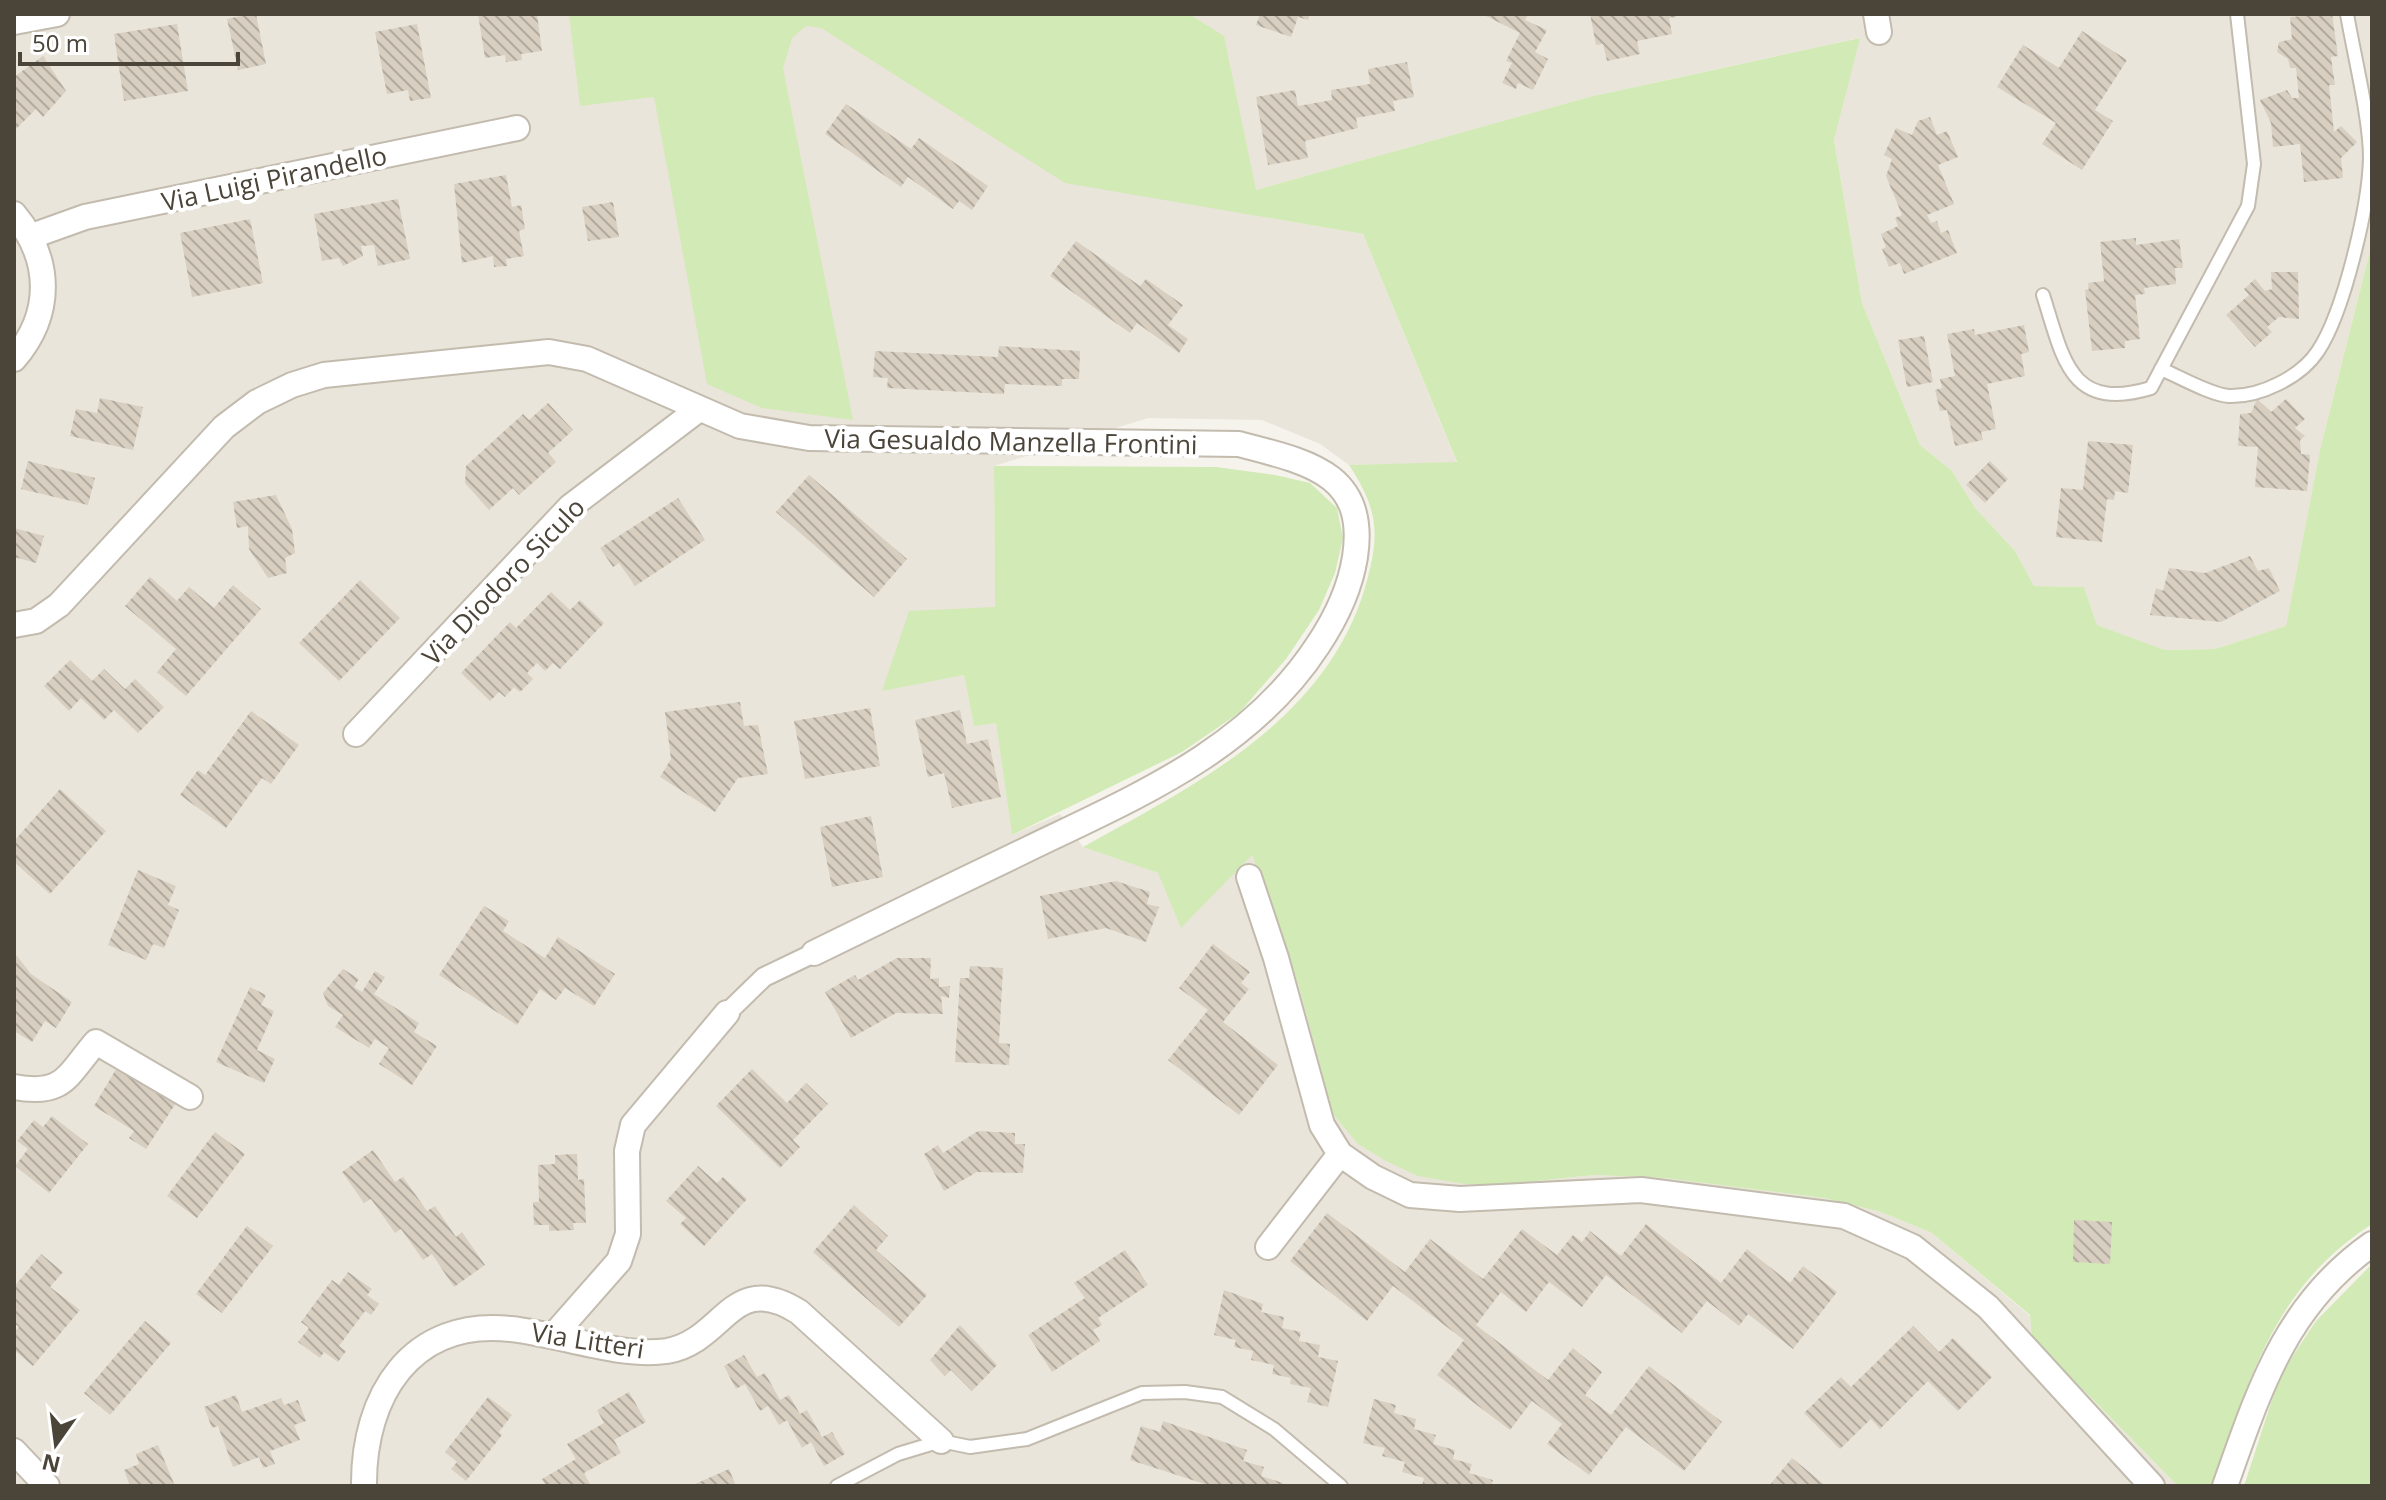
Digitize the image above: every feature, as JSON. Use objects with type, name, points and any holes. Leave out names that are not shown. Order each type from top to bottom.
[{"type":"street","points":[[14,22],[57,14]]},
{"type":"street","name":"Via Luigi Pirandello","points":[[32,236],[85,217],[517,128]]},
{"type":"street","points":[[14,214],[32,236],[42,265],[45,296],[38,321],[14,359]]},
{"type":"street","name":"Via Gesualdo Manzella Frontini","points":[[14,625],[36,621],[59,605],[224,427],[257,402],[292,385],[324,375],[549,352],[587,359],[740,426],[809,438],[1239,444],[1297,460],[1329,474],[1352,501],[1359,528],[1353,571],[1337,616],[1304,667],[1256,720],[1170,780],[814,953]]},
{"type":"street","name":"Via Diodoro Siculo","points":[[356,734],[570,507],[699,409]]},
{"type":"street","points":[[1249,877],[1276,958],[1322,1125],[1340,1154],[1373,1177],[1410,1195],[1460,1199],[1641,1190],[1844,1216],[1913,1247],[1988,1307],[2152,1486]]},
{"type":"street","points":[[553,1336],[619,1261],[628,1234],[627,1151],[633,1125],[727,1013],[764,977],[814,953]]},
{"type":"street","points":[[14,1087],[42,1092],[59,1086],[96,1042],[190,1097]]},
{"type":"street","points":[[1268,1247],[1340,1154]]},
{"type":"street","points":[[2225,1486],[2266,1373],[2281,1344],[2302,1311],[2338,1270],[2372,1244]]},
{"type":"street","name":"Via Litteri","points":[[364,1486],[369,1424],[399,1367],[421,1348],[446,1336],[508,1328],[638,1351],[669,1351],[693,1341],[744,1302],[763,1296],[778,1299],[799,1312],[941,1441]]},
{"type":"street","points":[[14,1451],[47,1486]]},
{"type":"lane","points":[[2043,295],[2065,363],[2073,378],[2102,394],[2126,395],[2151,388],[2248,206],[2254,164],[2237,14]]},
{"type":"lane","points":[[2161,369],[2228,396],[2258,390],[2293,377],[2318,351],[2341,299],[2368,178],[2370,155],[2347,14]]},
{"type":"lane","points":[[837,1486],[898,1454],[941,1441],[970,1447],[1027,1439],[1142,1393],[1185,1392],[1222,1397],[1274,1429],[1341,1486]]},
{"type":"shaded area","points":[[14,14],[2370,14],[2372,243],[2320,450],[2286,626],[2215,649],[2165,650],[2097,625],[2084,587],[2034,586],[2015,551],[1975,508],[1952,471],[1920,445],[1862,303],[1834,139],[1859,38],[1589,97],[1256,190],[1258,216],[1363,234],[1457,463],[1349,465],[1320,444],[1262,420],[1148,418],[994,466],[995,608],[883,690],[964,675],[974,725],[996,722],[1012,835],[1060,814],[1083,847],[1158,873],[1252,855],[1298,983],[1333,1114],[1465,1184],[1496,1185],[1594,1175],[1664,1178],[1824,1198],[1881,1212],[1932,1233],[2030,1316],[2032,1339],[2178,1486],[14,1486]]},
{"type":"green space","points":[[569,14],[1189,14],[1224,36],[1256,190],[1589,97],[1860,38],[1834,140],[1862,303],[1920,445],[1952,471],[1975,508],[2015,551],[2034,586],[2084,587],[2097,625],[2165,650],[2215,649],[2286,626],[2320,450],[2372,243],[2372,1224],[2311,1276],[2288,1306],[2253,1372],[2213,1483],[2209,1486],[2176,1484],[2032,1338],[2030,1315],[1932,1233],[1881,1212],[1824,1198],[1664,1178],[1594,1175],[1496,1185],[1465,1184],[1418,1176],[1386,1161],[1358,1144],[1333,1114],[1298,983],[1252,855],[1181,928],[1158,873],[1083,847],[1168,799],[1250,745],[1287,713],[1319,678],[1345,637],[1364,591],[1373,555],[1372,511],[1349,465],[1457,462],[1363,234],[1065,183],[821,28],[806,26],[792,38],[783,68],[853,420],[762,408],[707,384],[654,97],[580,106]]},
{"type":"green space","points":[[994,466],[1216,467],[1275,475],[1310,483],[1337,508],[1343,538],[1335,573],[1319,610],[1286,659],[1239,713],[1182,752],[1012,835],[996,723],[974,726],[964,675],[882,691],[909,611],[995,607]]},
{"type":"green space","points":[[2372,1264],[2372,1486],[2244,1486],[2280,1375],[2316,1321]]},
{"type":"building","points":[[256,14],[266,64],[238,70],[227,19]]},
{"type":"building","points":[[478,14],[537,14],[542,51],[521,54],[522,60],[506,62],[505,55],[485,58]]},
{"type":"building","points":[[1260,14],[1310,14],[1308,20],[1298,17],[1291,37],[1256,25]]},
{"type":"building","points":[[1482,14],[1528,14],[1525,20],[1547,30],[1535,52],[1548,59],[1533,90],[1518,83],[1516,89],[1502,83],[1512,63],[1506,61],[1520,33]]},
{"type":"building","points":[[1590,14],[1676,14],[1676,17],[1669,18],[1672,34],[1637,41],[1640,54],[1607,61],[1603,44],[1596,45]]},
{"type":"building","points":[[2332,14],[2338,56],[2331,57],[2335,85],[2329,85],[2334,132],[2341,126],[2357,142],[2341,158],[2343,178],[2304,182],[2300,144],[2273,147],[2271,123],[2260,100],[2287,90],[2292,98],[2299,98],[2296,68],[2290,68],[2288,59],[2277,52],[2279,42],[2292,39],[2290,17]]},
{"type":"building","points":[[177,24],[188,91],[124,101],[114,34]]},
{"type":"building","points":[[417,24],[431,98],[410,101],[408,90],[387,94],[375,32]]},
{"type":"building","points":[[2082,31],[2127,60],[2095,110],[2113,121],[2082,170],[2042,144],[2056,123],[1997,87],[2023,45],[2059,68]]},
{"type":"building","points":[[43,56],[66,91],[43,117],[36,109],[14,131],[14,77]]},
{"type":"building","points":[[1407,62],[1414,97],[1393,101],[1395,111],[1356,118],[1358,128],[1305,141],[1308,158],[1268,165],[1256,97],[1295,90],[1298,106],[1332,100],[1331,90],[1370,84],[1368,69]]},
{"type":"building","points":[[846,104],[911,149],[919,138],[988,186],[972,210],[959,201],[953,209],[908,177],[901,187],[825,134]]},
{"type":"building","points":[[1930,117],[1937,135],[1947,131],[1958,157],[1938,165],[1954,204],[1927,215],[1931,223],[1937,221],[1941,233],[1948,230],[1957,253],[1904,274],[1900,263],[1889,267],[1882,249],[1886,247],[1881,234],[1898,226],[1895,218],[1902,215],[1886,176],[1892,159],[1884,155],[1896,128],[1912,135],[1918,121]]},
{"type":"building","points":[[506,175],[512,207],[521,205],[525,229],[519,231],[524,256],[506,259],[507,266],[494,267],[493,256],[462,263],[454,184]]},
{"type":"building","points":[[398,199],[410,259],[378,266],[374,245],[361,246],[363,256],[343,266],[339,258],[322,261],[314,214]]},
{"type":"building","points":[[613,202],[619,237],[588,241],[582,207]]},
{"type":"building","points":[[250,219],[263,283],[192,297],[180,233]]},
{"type":"building","points":[[2136,238],[2136,245],[2179,239],[2183,268],[2175,268],[2176,284],[2144,288],[2145,294],[2135,295],[2140,339],[2125,341],[2125,348],[2092,351],[2085,290],[2089,289],[2088,283],[2104,281],[2100,242]]},
{"type":"building","points":[[1076,241],[1140,286],[1146,279],[1183,305],[1168,325],[1188,339],[1179,353],[1137,323],[1130,333],[1050,276]]},
{"type":"building","points":[[2271,272],[2298,272],[2299,319],[2279,317],[2267,327],[2272,332],[2255,347],[2226,315],[2249,295],[2244,289],[2255,279],[2265,291],[2272,289]]},
{"type":"building","points":[[2024,325],[2029,352],[2021,354],[2025,376],[1987,384],[1996,429],[1981,432],[1983,440],[1955,446],[1947,410],[1940,411],[1935,390],[1942,388],[1940,379],[1955,376],[1947,334],[1974,329],[1975,335]]},
{"type":"building","points":[[1924,336],[1933,382],[1907,387],[1898,340]]},
{"type":"building","points":[[999,346],[1080,351],[1079,379],[1062,379],[1062,386],[1005,384],[1004,394],[887,388],[888,378],[873,377],[875,351],[998,357]]},
{"type":"building","points":[[100,398],[143,407],[133,450],[70,436],[76,409],[97,413]]},
{"type":"building","points":[[2257,399],[2271,412],[2286,399],[2305,419],[2295,428],[2305,436],[2300,440],[2301,454],[2310,455],[2307,491],[2255,487],[2258,447],[2238,446],[2240,414],[2251,413]]},
{"type":"building","points":[[548,403],[573,430],[548,453],[556,462],[519,495],[513,488],[489,510],[465,483],[466,466],[523,414],[529,420]]},
{"type":"building","points":[[2088,441],[2133,445],[2128,493],[2115,491],[2114,500],[2107,499],[2102,542],[2056,537],[2061,488],[2083,490]]},
{"type":"building","points":[[28,461],[95,478],[88,505],[21,489]]},
{"type":"building","points":[[1990,461],[2008,479],[1985,503],[1966,485]]},
{"type":"building","points":[[809,475],[907,559],[874,597],[776,512]]},
{"type":"building","points":[[276,495],[292,529],[295,553],[285,558],[287,573],[268,578],[249,549],[248,526],[237,528],[233,502]]},
{"type":"building","points":[[678,498],[705,540],[635,586],[619,563],[613,567],[600,548]]},
{"type":"building","points":[[14,528],[44,536],[36,563],[14,557]]},
{"type":"building","points":[[2250,556],[2258,571],[2269,568],[2280,591],[2221,622],[2150,615],[2156,588],[2163,591],[2169,568],[2205,573]]},
{"type":"building","points":[[150,577],[177,601],[189,587],[214,608],[233,585],[261,609],[186,696],[157,672],[176,649],[125,606]]},
{"type":"building","points":[[360,580],[400,618],[339,681],[299,643]]},
{"type":"building","points":[[551,592],[570,610],[580,600],[604,623],[560,669],[553,663],[545,671],[537,663],[527,673],[533,679],[520,692],[514,687],[505,697],[499,692],[490,701],[461,673],[510,622],[516,628]]},
{"type":"building","points":[[70,660],[92,681],[104,669],[125,689],[135,679],[164,707],[138,733],[114,710],[104,720],[81,698],[69,711],[44,686]]},
{"type":"building","points":[[740,702],[744,726],[758,725],[768,774],[738,778],[715,812],[660,777],[671,759],[665,712]]},
{"type":"building","points":[[870,708],[880,766],[805,779],[794,721]]},
{"type":"building","points":[[960,710],[967,744],[988,739],[1001,797],[952,808],[944,773],[928,777],[915,720]]},
{"type":"building","points":[[251,711],[299,745],[271,784],[262,778],[226,828],[180,795],[198,770],[205,775]]},
{"type":"building","points":[[60,789],[106,831],[50,894],[14,862],[14,841]]},
{"type":"building","points":[[871,816],[883,877],[832,887],[820,827]]},
{"type":"building","points":[[138,870],[176,886],[168,905],[179,910],[164,948],[153,944],[146,960],[108,945]]},
{"type":"building","points":[[1116,881],[1150,892],[1147,904],[1159,907],[1146,942],[1106,928],[1048,939],[1040,896]]},
{"type":"building","points":[[484,906],[509,921],[503,931],[545,958],[558,937],[615,974],[594,1006],[565,988],[556,1000],[540,989],[517,1025],[439,975]]},
{"type":"building","points":[[1213,944],[1250,972],[1241,983],[1249,989],[1223,1022],[1278,1065],[1239,1115],[1168,1060],[1208,1010],[1179,988]]},
{"type":"building","points":[[14,952],[31,974],[72,1002],[56,1028],[45,1021],[32,1042],[14,1031]]},
{"type":"building","points":[[897,958],[931,958],[930,979],[939,978],[939,987],[950,986],[949,998],[941,996],[943,1014],[896,1013],[851,1038],[825,992],[855,975],[858,980]]},
{"type":"building","points":[[970,966],[1003,968],[999,1043],[1010,1044],[1009,1065],[955,1062],[960,978],[969,978]]},
{"type":"building","points":[[343,969],[359,979],[354,987],[362,992],[375,971],[385,977],[374,994],[419,1023],[414,1032],[437,1046],[412,1085],[379,1064],[389,1048],[375,1039],[369,1048],[335,1027],[343,1015],[328,1006],[323,993]]},
{"type":"building","points":[[250,987],[266,995],[261,1005],[274,1011],[257,1050],[275,1059],[264,1083],[216,1062]]},
{"type":"building","points":[[118,1066],[176,1103],[146,1149],[129,1138],[134,1131],[94,1106]]},
{"type":"building","points":[[752,1069],[787,1103],[806,1083],[828,1104],[793,1140],[800,1147],[780,1168],[716,1106]]},
{"type":"building","points":[[52,1116],[88,1144],[49,1193],[15,1166],[28,1149],[17,1141],[34,1120],[43,1127]]},
{"type":"building","points":[[978,1131],[1015,1133],[1015,1144],[1025,1144],[1023,1173],[977,1172],[944,1191],[924,1154],[938,1145],[943,1153]]},
{"type":"building","points":[[215,1132],[245,1154],[197,1218],[167,1196]]},
{"type":"building","points":[[373,1150],[395,1182],[403,1177],[427,1211],[435,1206],[456,1237],[462,1232],[485,1265],[454,1287],[432,1254],[423,1260],[401,1229],[395,1233],[371,1199],[364,1203],[342,1172]]},
{"type":"building","points":[[577,1154],[578,1180],[584,1179],[586,1223],[573,1223],[574,1230],[549,1231],[549,1225],[534,1225],[533,1202],[539,1202],[538,1165],[555,1164],[555,1155]]},
{"type":"building","points":[[698,1166],[717,1183],[723,1177],[747,1199],[704,1246],[680,1224],[686,1218],[666,1201]]},
{"type":"building","points":[[854,1205],[888,1236],[876,1250],[927,1295],[899,1327],[813,1252]]},
{"type":"building","points":[[1327,1213],[1405,1272],[1430,1239],[1483,1279],[1522,1229],[1557,1255],[1573,1235],[1582,1242],[1590,1231],[1621,1256],[1646,1224],[1721,1283],[1747,1249],[1790,1283],[1803,1266],[1837,1292],[1793,1349],[1748,1314],[1739,1326],[1707,1301],[1682,1333],[1606,1275],[1582,1307],[1549,1282],[1526,1312],[1501,1292],[1476,1325],[1548,1380],[1573,1348],[1602,1372],[1585,1395],[1611,1415],[1649,1366],[1722,1422],[1684,1471],[1626,1427],[1589,1475],[1547,1444],[1562,1424],[1532,1401],[1510,1430],[1437,1375],[1464,1340],[1393,1286],[1367,1321],[1290,1261]]},
{"type":"building","points":[[2074,1220],[2112,1222],[2110,1264],[2073,1262]]},
{"type":"building","points":[[247,1226],[273,1246],[222,1313],[196,1294]]},
{"type":"building","points":[[1125,1250],[1148,1285],[1098,1318],[1102,1325],[1093,1330],[1100,1341],[1052,1372],[1028,1335],[1085,1298],[1074,1283]]},
{"type":"building","points":[[41,1254],[63,1272],[50,1287],[80,1310],[33,1366],[14,1350],[14,1332],[19,1327],[14,1323],[14,1287]]},
{"type":"building","points":[[348,1272],[372,1289],[367,1295],[379,1304],[371,1315],[365,1311],[339,1346],[346,1351],[338,1362],[324,1352],[320,1358],[298,1342],[309,1328],[301,1322],[332,1280],[339,1285]]},
{"type":"building","points":[[1224,1290],[1263,1304],[1261,1312],[1284,1317],[1282,1328],[1301,1332],[1299,1341],[1320,1345],[1318,1357],[1338,1361],[1328,1407],[1307,1402],[1311,1388],[1290,1384],[1291,1378],[1272,1374],[1274,1365],[1251,1360],[1253,1351],[1234,1347],[1236,1340],[1214,1335]]},
{"type":"building","points":[[145,1321],[171,1343],[110,1415],[84,1393]]},
{"type":"building","points":[[960,1325],[997,1365],[972,1391],[951,1370],[945,1376],[930,1360]]},
{"type":"building","points":[[1913,1326],[1939,1352],[1953,1338],[1992,1377],[1958,1411],[1928,1381],[1880,1429],[1871,1419],[1840,1449],[1804,1413],[1841,1377],[1851,1387]]},
{"type":"building","points":[[744,1355],[757,1377],[765,1373],[780,1400],[789,1395],[800,1414],[807,1410],[822,1437],[832,1432],[845,1454],[824,1466],[811,1442],[802,1448],[787,1420],[779,1425],[768,1406],[760,1411],[745,1384],[736,1389],[724,1366]]},
{"type":"building","points":[[629,1392],[646,1422],[614,1440],[621,1453],[584,1473],[591,1486],[546,1486],[542,1479],[576,1459],[567,1444],[604,1423],[597,1410]]},
{"type":"building","points":[[236,1395],[242,1412],[281,1398],[284,1405],[298,1400],[306,1421],[294,1425],[300,1440],[270,1451],[275,1464],[263,1468],[259,1457],[233,1467],[218,1426],[212,1428],[204,1407]]},
{"type":"building","points":[[488,1397],[512,1415],[499,1432],[502,1435],[466,1481],[451,1469],[457,1462],[445,1452]]},
{"type":"building","points":[[1374,1399],[1396,1405],[1394,1413],[1416,1419],[1414,1429],[1436,1435],[1433,1444],[1455,1450],[1453,1459],[1472,1464],[1469,1473],[1493,1480],[1491,1486],[1422,1486],[1424,1478],[1402,1472],[1405,1462],[1382,1456],[1385,1448],[1363,1443]]},
{"type":"building","points":[[1163,1421],[1247,1450],[1243,1461],[1264,1467],[1261,1476],[1283,1483],[1282,1486],[1211,1486],[1130,1460],[1141,1426],[1160,1432]]},
{"type":"building","points":[[158,1445],[175,1486],[130,1486],[124,1470],[139,1464],[136,1454]]},
{"type":"building","points":[[1792,1458],[1826,1486],[1769,1486]]},
{"type":"building","points":[[729,1469],[736,1486],[695,1484]]}]
